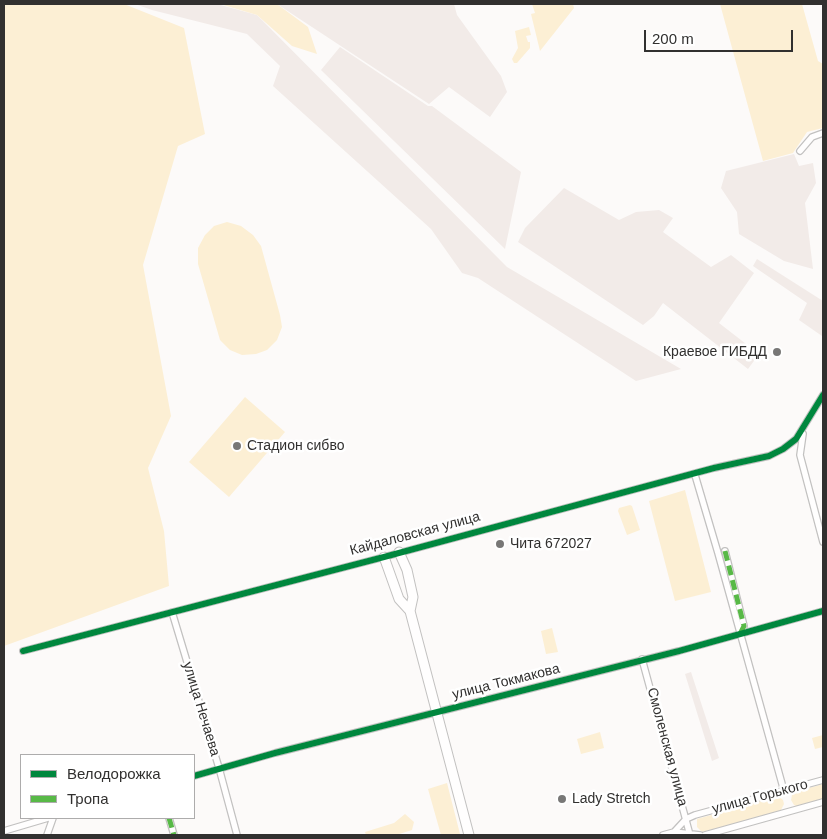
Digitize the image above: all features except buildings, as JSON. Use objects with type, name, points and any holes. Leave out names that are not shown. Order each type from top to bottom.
[{"type":"street","points":[[800,151],[812,137],[823,133]]},
{"type":"street","points":[[823,396],[805,427],[800,441],[800,455],[823,542]]},
{"type":"street","name":"Кайдаловская улица","points":[[23,651],[695,475],[723,466],[769,456],[790,445],[805,427]]},
{"type":"street","points":[[695,475],[784,790]]},
{"type":"street","points":[[725,551],[744,626],[740,634]]},
{"type":"street","points":[[399,552],[406,567],[413,597],[410,612]]},
{"type":"street","points":[[384,557],[399,599],[410,612],[469,835]]},
{"type":"street","points":[[388,572],[393,562],[400,561],[406,567]]},
{"type":"street","points":[[388,572],[394,578],[401,577],[404,576],[406,567]]},
{"type":"street","name":"улица Токмакова","points":[[195,776],[823,611]]},
{"type":"street","name":"улица Нечаева","points":[[172,612],[237,835]]},
{"type":"street","name":"Смоленская улица","points":[[642,659],[690,835]]},
{"type":"street","name":"улица Горького","points":[[674,832],[686,819],[695,815],[823,780]]},
{"type":"street","name":"улица Горького","points":[[704,835],[823,802]]},
{"type":"street","points":[[4,831],[45,819]]},
{"type":"street","points":[[47,835],[53,819]]},
{"type":"street","points":[[169,819],[174,835]]},
{"type":"street","points":[[663,835],[674,832],[700,835]]},
{"type":"shaded area","points":[[4,4],[124,4],[184,28],[205,134],[178,146],[143,265],[171,416],[148,468],[164,531],[169,586],[4,646]]},
{"type":"shaded area","points":[[135,4],[217,4],[257,15],[507,267],[681,369],[636,381],[478,278],[462,273],[431,229],[273,86],[280,66],[247,34]]},
{"type":"shaded area","points":[[220,4],[277,4],[308,27],[317,54],[292,46],[257,15]]},
{"type":"shaded area","points":[[277,4],[454,4],[457,15],[501,76],[507,92],[490,117],[449,87],[429,104]]},
{"type":"shaded area","points":[[532,4],[573,4],[574,8],[540,51],[531,14],[535,13]]},
{"type":"shaded area","points":[[720,4],[802,4],[818,61],[823,64],[823,128],[807,132],[793,153],[763,161]]},
{"type":"shaded area","points":[[529,27],[531,35],[526,36],[528,42],[530,42],[530,48],[517,63],[514,63],[512,59],[518,48],[515,31]]},
{"type":"shaded area","points":[[340,47],[428,106],[432,106],[521,172],[505,249],[321,70]]},
{"type":"shaded area","points":[[794,154],[799,166],[813,163],[816,183],[805,203],[813,269],[784,261],[739,234],[737,212],[721,188],[726,171]]},
{"type":"shaded area","points":[[564,188],[619,220],[636,212],[659,210],[673,218],[663,232],[711,267],[731,255],[754,273],[719,323],[759,354],[748,369],[663,303],[654,316],[643,325],[518,242],[525,228]]},
{"type":"shaded area","points":[[227,222],[241,226],[253,235],[261,246],[280,315],[282,327],[277,340],[267,350],[256,354],[242,355],[230,350],[220,340],[198,264],[198,248],[205,235],[214,226]]},
{"type":"shaded area","points":[[757,259],[823,301],[822,336],[799,320],[807,303],[753,266]]},
{"type":"shaded area","points":[[245,397],[285,432],[229,497],[189,462]]},
{"type":"shaded area","points":[[685,490],[711,592],[675,601],[649,501]]},
{"type":"shaded area","points":[[630,505],[640,530],[627,535],[618,511],[619,508]]},
{"type":"shaded area","points":[[552,628],[558,652],[546,654],[541,631]]},
{"type":"shaded area","points":[[691,672],[719,758],[712,761],[685,674]]},
{"type":"shaded area","points":[[600,732],[604,748],[581,754],[577,739]]},
{"type":"shaded area","points":[[823,735],[823,747],[815,749],[812,738]]},
{"type":"shaded area","points":[[447,783],[460,834],[441,835],[428,789]]},
{"type":"shaded area","points":[[823,784],[823,800],[798,807],[794,805],[791,800],[795,792]]},
{"type":"shaded area","points":[[778,796],[783,800],[784,804],[780,812],[702,832],[697,827],[697,819]]},
{"type":"shaded area","points":[[405,814],[414,822],[412,830],[396,835],[366,835],[365,832],[394,823]]},
{"type":"marked path","points":[[725,551],[744,626],[740,634]]},
{"type":"marked path","points":[[169,819],[174,835]]},
{"type":"cycle path","points":[[23,651],[384,557],[714,468],[769,456],[783,449],[796,439],[823,395]]},
{"type":"cycle path","points":[[195,776],[275,753],[679,651],[823,611]]},
{"type":"place","name":"Краевое ГИБДД","points":[[777,352]]},
{"type":"place","name":"Стадион сибво","points":[[237,446]]},
{"type":"place","name":"Чита 672027","points":[[500,544]]},
{"type":"place","name":"Lady Stretch","points":[[562,799]]}]
